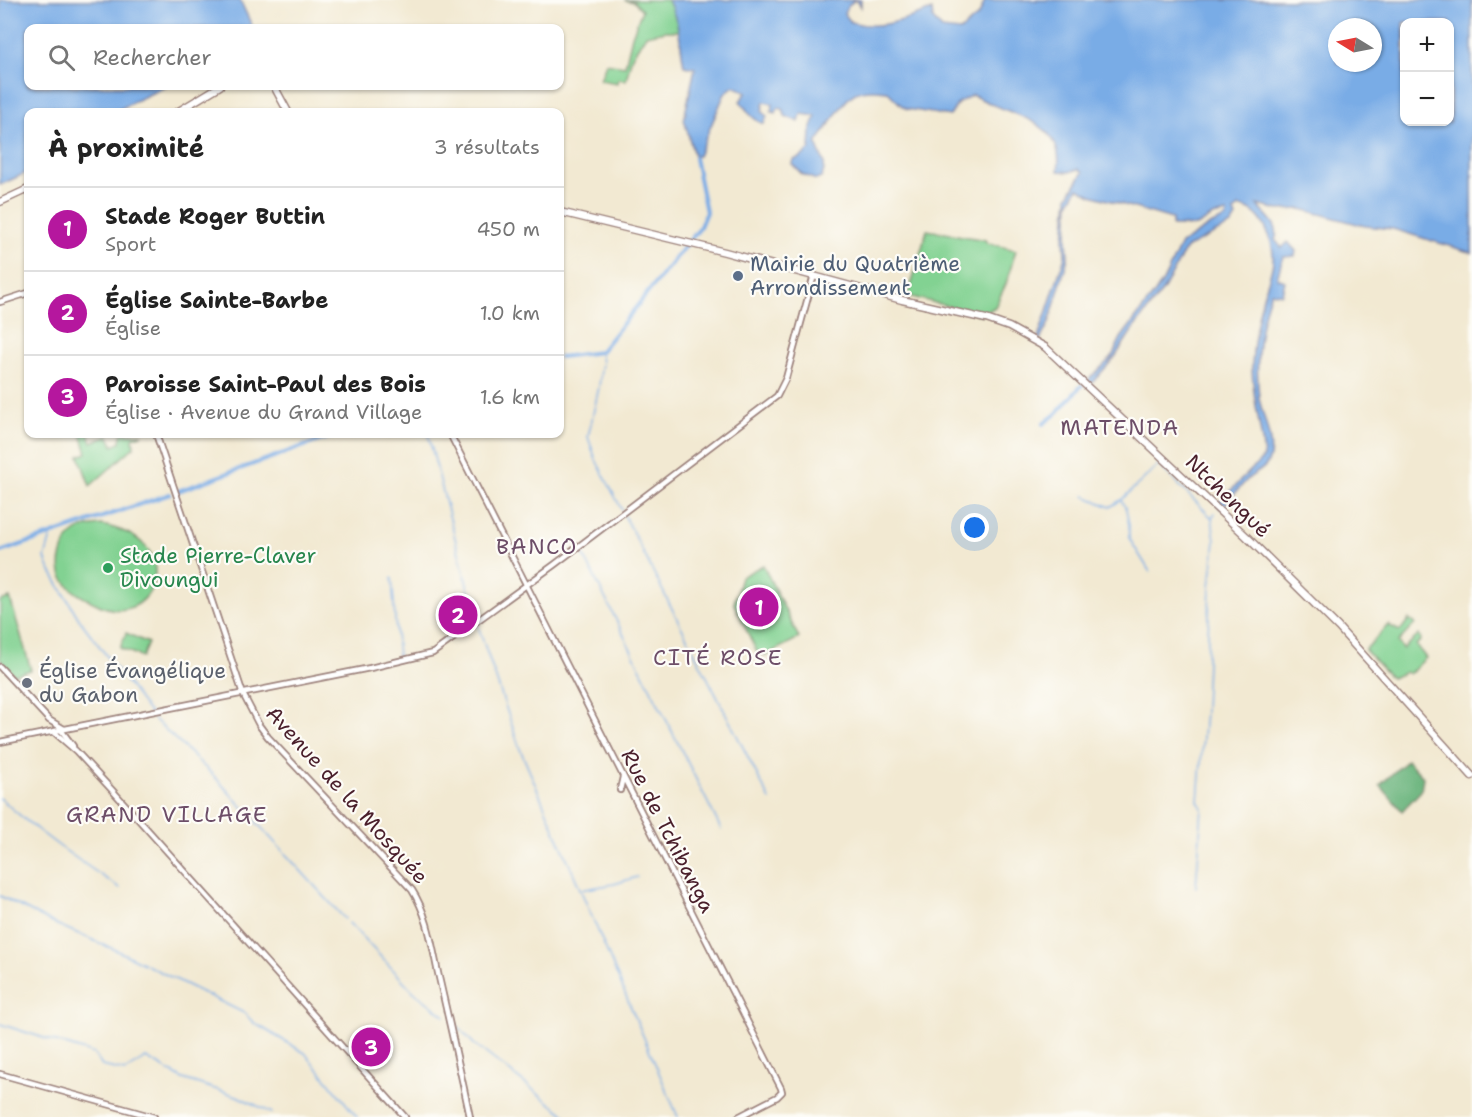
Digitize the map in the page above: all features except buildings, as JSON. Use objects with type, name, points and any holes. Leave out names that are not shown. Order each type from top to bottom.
[{"type":"main road","points":[[184,108],[213,90]]},
{"type":"main road","points":[[276,90],[286,108]]},
{"type":"main road","points":[[0,202],[24,191]]},
{"type":"main road","name":"Ntchengué","points":[[564,213],[998,323],[1045,347],[1212,504],[1338,627],[1472,776]]},
{"type":"street","points":[[0,742],[424,657],[442,648],[777,396],[783,386],[814,275]]},
{"type":"street","points":[[0,302],[24,294]]},
{"type":"street","name":"Avenue de la Mosquée","points":[[157,438],[243,694],[259,725],[268,738],[397,873],[417,898],[424,913],[470,1117]]},
{"type":"street","name":"Rue de Tchibanga","points":[[452,438],[782,1092],[777,1097],[738,1117]]},
{"type":"street","points":[[0,667],[50,720],[63,729],[76,751]]},
{"type":"street","points":[[50,720],[52,732],[76,751],[405,1117]]},
{"type":"street","points":[[70,741],[72,728]]},
{"type":"street","points":[[620,790],[623,777]]},
{"type":"street","points":[[0,1074],[154,1117]]},
{"type":"green space","points":[[624,0],[668,0],[678,20],[680,31],[646,35],[632,56],[626,80],[618,79],[617,83],[600,80],[606,63],[625,66],[632,36],[642,10],[634,2]]},
{"type":"green space","points":[[927,230],[986,240],[986,243],[1016,250],[1006,284],[995,307],[982,315],[908,296]]},
{"type":"green space","points":[[82,438],[90,438],[92,442],[110,438],[113,446],[120,443],[121,438],[133,438],[134,447],[90,486],[79,456],[87,453]]},
{"type":"green space","name":"Stade Pierre-Claver Divoungui","points":[[101,525],[137,538],[146,547],[154,564],[155,574],[149,592],[143,600],[126,609],[106,608],[81,596],[70,587],[61,573],[62,553],[71,536],[81,529]]},
{"type":"green space","points":[[763,565],[799,638],[766,655],[758,654],[734,604],[741,577]]},
{"type":"green space","points":[[10,598],[31,670],[14,675],[0,659],[0,601]]},
{"type":"green space","points":[[1409,619],[1415,624],[1398,642],[1403,649],[1419,635],[1421,640],[1416,645],[1426,658],[1409,674],[1406,672],[1391,678],[1365,650],[1388,625],[1400,631]]},
{"type":"green space","points":[[126,633],[148,643],[142,657],[120,648]]},
{"type":"green space","points":[[1407,760],[1423,777],[1421,791],[1402,811],[1380,785]]},
{"type":"water","points":[[0,0],[240,0],[251,24],[24,24],[24,90],[158,90],[122,108],[24,108],[24,174],[0,185]]},
{"type":"water","points":[[668,0],[855,0],[844,13],[851,22],[883,25],[932,10],[933,19],[942,29],[960,31],[979,15],[985,0],[1472,0],[1472,253],[1393,229],[1365,226],[1301,209],[1279,210],[1257,205],[1274,225],[1277,235],[1275,240],[1282,248],[1288,242],[1296,251],[1295,256],[1283,257],[1277,278],[1285,281],[1282,294],[1271,292],[1259,344],[1259,397],[1270,440],[1270,457],[1267,464],[1249,478],[1221,509],[1217,504],[1264,457],[1253,389],[1252,365],[1257,322],[1271,270],[1273,253],[1269,236],[1261,220],[1255,214],[1239,207],[1234,212],[1236,217],[1231,225],[1186,248],[1164,289],[1115,357],[1091,384],[1087,381],[1111,358],[1121,338],[1162,283],[1181,244],[1210,225],[1226,218],[1227,213],[1213,216],[1197,226],[1172,226],[1172,219],[1091,195],[1078,188],[1069,203],[1068,258],[1049,323],[1040,340],[1038,338],[1065,256],[1064,238],[1068,197],[1083,172],[1079,169],[1069,172],[1058,171],[1059,158],[1056,146],[1044,130],[1025,118],[972,95],[958,103],[950,116],[907,109],[887,91],[861,91],[847,100],[817,141],[818,150],[824,161],[824,171],[821,178],[816,180],[802,174],[792,164],[793,160],[801,157],[810,149],[811,130],[816,116],[801,114],[799,122],[785,116],[783,109],[778,108],[776,113],[771,112],[773,104],[764,102],[762,111],[767,116],[764,124],[753,117],[740,101],[747,92],[734,86],[725,93],[698,156],[694,156],[684,119],[695,68],[684,66],[675,18]]},
{"type":"waterway","points":[[564,356],[600,352],[699,229],[706,212],[695,158]]},
{"type":"waterway","points":[[600,352],[602,362],[599,387],[588,437],[596,460],[622,510]]},
{"type":"waterway","points":[[1043,424],[1056,414],[1082,385]]},
{"type":"waterway","points":[[178,491],[327,438]]},
{"type":"waterway","points":[[429,438],[476,619]]},
{"type":"waterway","points":[[1085,496],[1110,507],[1121,500],[1159,465],[1212,518],[1215,513]]},
{"type":"waterway","points":[[0,552],[170,494]]},
{"type":"waterway","points":[[1121,500],[1126,509],[1129,538],[1150,572]]},
{"type":"waterway","points":[[624,515],[770,800]]},
{"type":"waterway","points":[[1196,887],[1202,808],[1198,801],[1205,711],[1210,587],[1215,541],[1212,518]]},
{"type":"waterway","points":[[51,536],[45,558],[49,568],[79,619],[154,719],[214,776],[345,919]]},
{"type":"waterway","points":[[580,548],[721,829]]},
{"type":"waterway","points":[[392,578],[398,658]]},
{"type":"waterway","points":[[477,623],[520,749],[678,1117]]},
{"type":"waterway","points":[[0,798],[43,834],[120,888]]},
{"type":"waterway","points":[[580,890],[637,877]]},
{"type":"waterway","points":[[0,896],[244,1013],[254,1023],[305,1053],[357,1117]]},
{"type":"waterway","points":[[349,923],[414,992],[445,1016]]},
{"type":"waterway","points":[[452,1020],[474,1044],[568,1117]]},
{"type":"waterway","points":[[0,1024],[94,1054],[102,1066],[125,1071],[146,1058],[183,1079],[237,1096],[272,1113]]},
{"type":"place","name":"Mairie du Quatrième Arrondissement","points":[[738,276]]},
{"type":"place","name":"Stade Pierre-Claver Divoungui","points":[[108,568]]},
{"type":"place","name":"Stade Roger Buttin","points":[[759,607]]},
{"type":"place","name":"Église Sainte-Barbe","points":[[458,615]]},
{"type":"place","name":"Église Évangélique du Gabon","points":[[27,683]]},
{"type":"place","name":"Paroisse Saint-Paul des Bois","points":[[371,1047]]},
{"type":"district","name":"MATENDA","points":[[1120,427]]},
{"type":"district","name":"BANCO","points":[[537,546]]},
{"type":"district","name":"CITÉ ROSE","points":[[718,657]]},
{"type":"district","name":"GRAND VILLAGE","points":[[167,814]]}]
